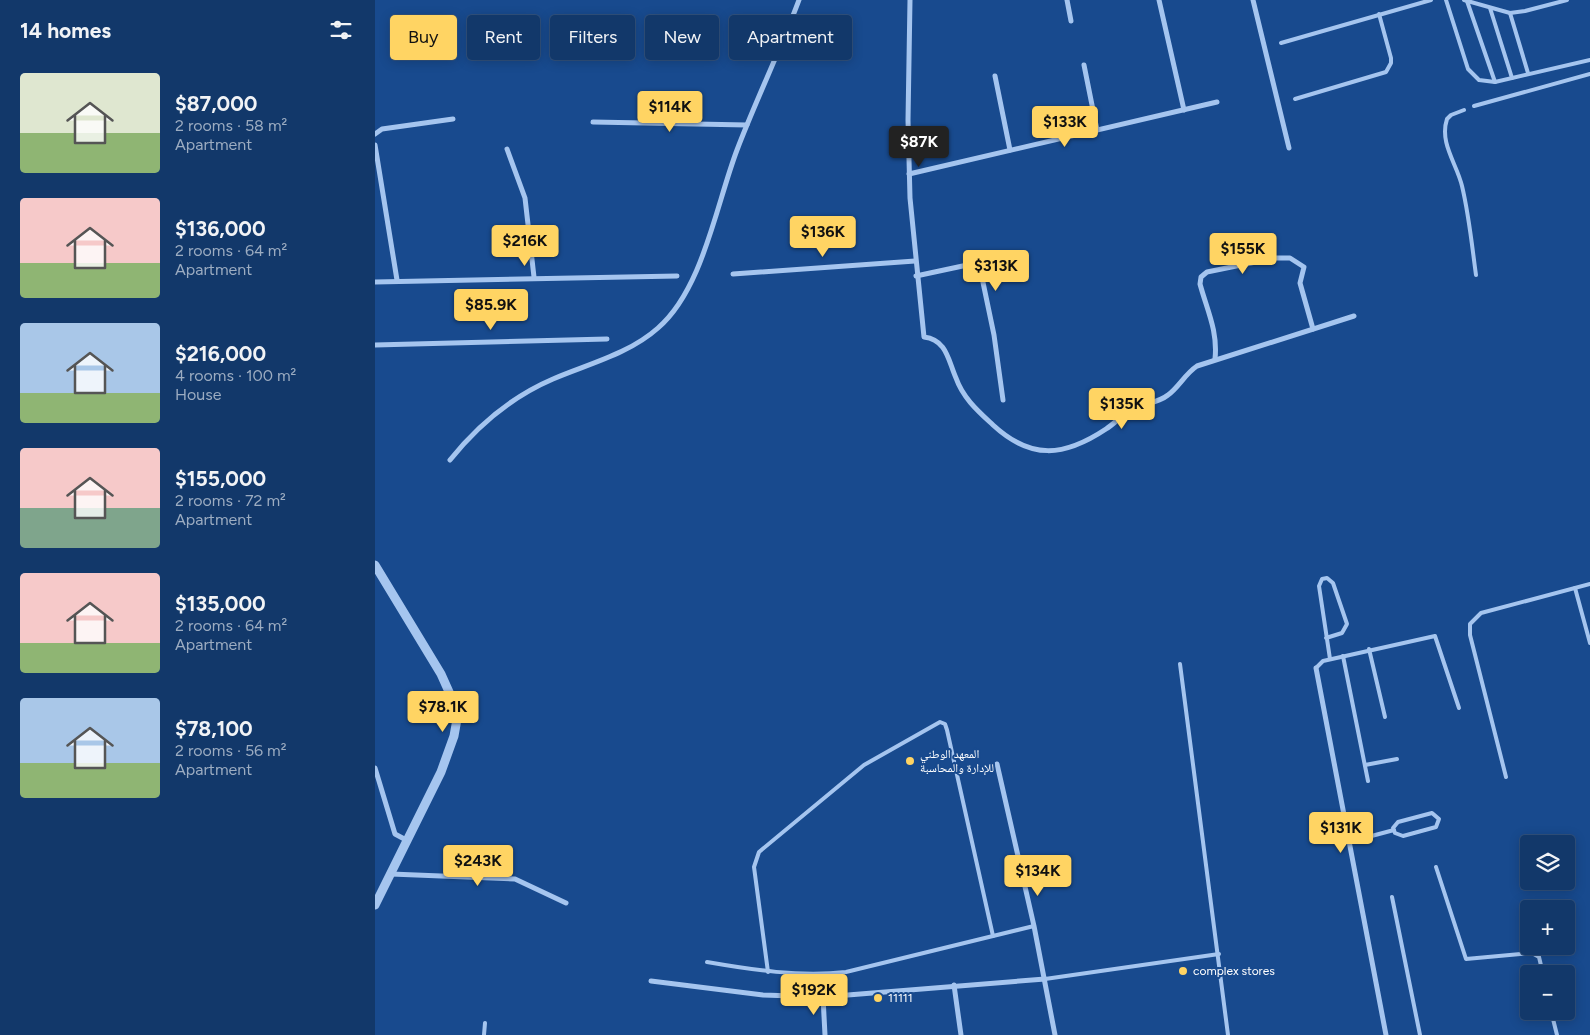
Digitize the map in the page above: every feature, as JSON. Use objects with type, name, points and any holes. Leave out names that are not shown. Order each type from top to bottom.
[{"type":"street","points":[[450,460],[487,420],[507,405],[552,379],[621,352],[641,341],[674,312],[697,271],[747,125],[799,0]]},
{"type":"street","points":[[911,0],[909,174],[916,276],[924,336],[939,342],[946,350],[959,386],[975,408],[1006,436],[1029,449],[1060,450],[1080,443],[1107,429],[1136,407],[1163,399],[1190,371],[1215,359],[1354,316]]},
{"type":"street","points":[[1067,0],[1071,21]]},
{"type":"street","points":[[1159,0],[1184,110]]},
{"type":"street","points":[[1253,0],[1289,148]]},
{"type":"street","points":[[1084,65],[1097,130]]},
{"type":"street","points":[[995,76],[1011,150]]},
{"type":"street","points":[[909,174],[1217,102]]},
{"type":"street","points":[[375,134],[382,130],[453,119]]},
{"type":"street","points":[[593,122],[747,125]]},
{"type":"street","points":[[375,145],[397,280]]},
{"type":"street","points":[[507,149],[525,198],[534,277]]},
{"type":"street","points":[[1215,359],[1216,345],[1213,324],[1200,284],[1201,277],[1207,272],[1275,258],[1297,261],[1304,267],[1301,287],[1313,329]]},
{"type":"street","points":[[733,274],[915,261]]},
{"type":"street","points":[[916,276],[972,264],[981,268],[994,335],[1003,400]]},
{"type":"street","points":[[375,282],[534,277],[677,276]]},
{"type":"street","points":[[375,345],[607,339]]},
{"type":"street","points":[[375,565],[441,674],[454,703],[457,720],[455,736],[449,751],[408,840],[375,905]]},
{"type":"street","points":[[1316,668],[1386,1035]]},
{"type":"street","points":[[997,764],[1034,926],[1055,1035]]},
{"type":"street","points":[[375,768],[395,834],[408,840]]},
{"type":"street","points":[[391,874],[515,879],[566,903]]},
{"type":"street","points":[[651,981],[763,995],[823,997],[1045,979]]},
{"type":"street","points":[[954,985],[961,1035]]},
{"type":"street","points":[[823,997],[825,1035]]},
{"type":"lane","points":[[1281,43],[1431,0]]},
{"type":"lane","points":[[1447,0],[1468,69],[1479,80],[1495,82],[1590,60]]},
{"type":"lane","points":[[1466,0],[1495,82]]},
{"type":"lane","points":[[1466,0],[1510,12],[1525,11],[1567,0]]},
{"type":"lane","points":[[1490,8],[1512,78]]},
{"type":"lane","points":[[1510,12],[1528,73]]},
{"type":"lane","points":[[1295,99],[1386,72],[1391,64],[1391,58],[1379,14]]},
{"type":"lane","points":[[1474,106],[1590,74]]},
{"type":"lane","points":[[1464,110],[1451,115],[1447,119],[1447,142],[1450,157],[1462,184],[1476,275]]},
{"type":"lane","points":[[1326,638],[1342,633],[1347,624],[1333,583],[1327,578],[1322,579],[1319,583],[1326,638],[1330,659]]},
{"type":"lane","points":[[1506,777],[1471,635],[1470,624],[1481,613],[1590,584]]},
{"type":"lane","points":[[1575,588],[1590,643]]},
{"type":"lane","points":[[1316,668],[1320,662],[1330,659],[1435,636],[1459,708]]},
{"type":"lane","points":[[1369,649],[1385,717]]},
{"type":"lane","points":[[1343,656],[1368,781]]},
{"type":"lane","points":[[1180,664],[1228,1035]]},
{"type":"lane","points":[[768,972],[754,867],[759,852],[863,765],[940,722],[945,724],[947,730],[993,936]]},
{"type":"lane","points":[[1365,765],[1397,759]]},
{"type":"lane","points":[[1429,814],[1435,814],[1439,819],[1438,825],[1433,828],[1400,836],[1394,830],[1394,825],[1398,822],[1429,814]]},
{"type":"lane","points":[[1349,842],[1394,830]]},
{"type":"lane","points":[[1436,867],[1466,959],[1532,953],[1539,957],[1541,965]]},
{"type":"lane","points":[[1392,897],[1420,1035]]},
{"type":"lane","points":[[707,962],[768,972],[829,974],[846,972],[1034,926]]},
{"type":"lane","points":[[1045,979],[1219,954]]},
{"type":"lane","points":[[1553,1020],[1557,1035]]},
{"type":"lane","points":[[484,1035],[485,1022]]},
{"type":"place","name":"المعهد الوطني للإدارة والمحاسبة","points":[[910,761]]},
{"type":"place","name":"complex stores","points":[[1183,971]]},
{"type":"place","name":"11111","points":[[878,998]]}]
